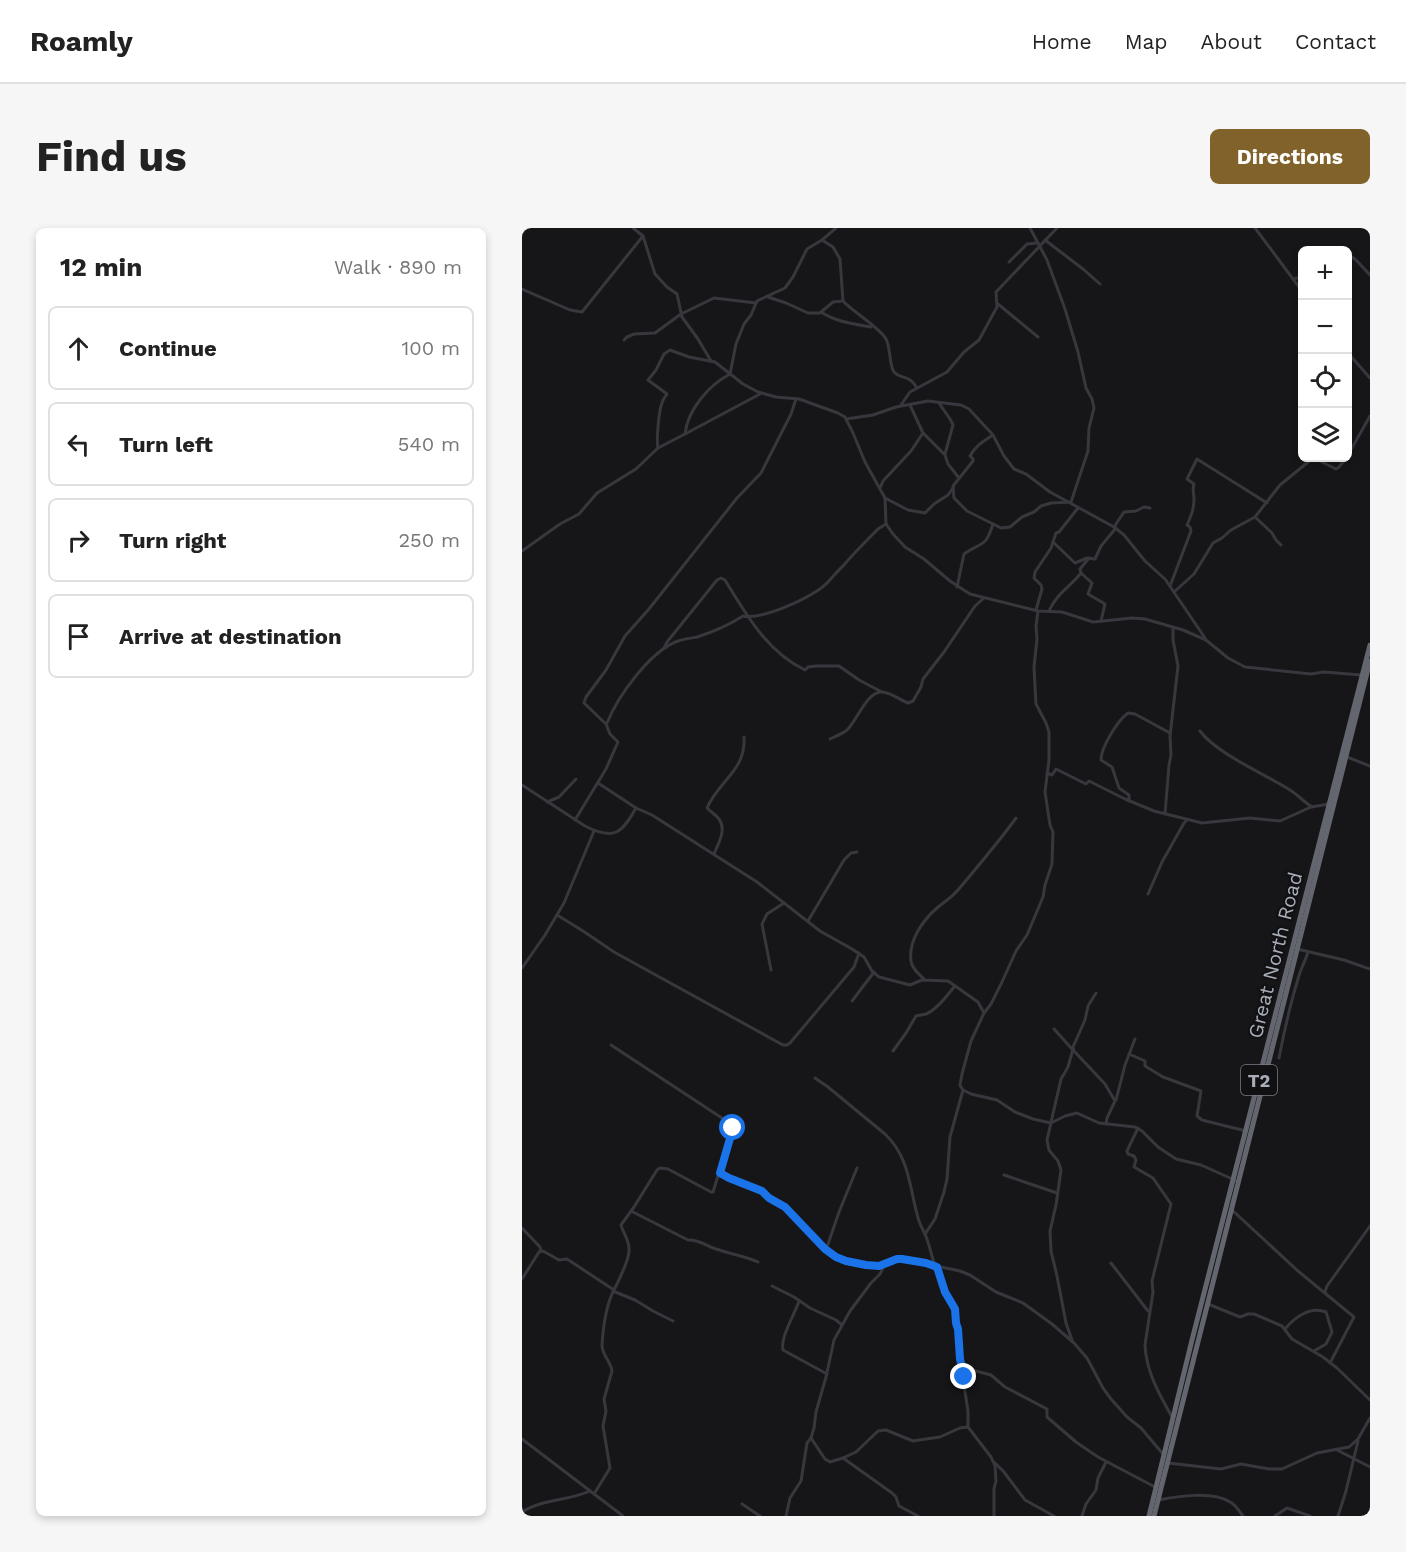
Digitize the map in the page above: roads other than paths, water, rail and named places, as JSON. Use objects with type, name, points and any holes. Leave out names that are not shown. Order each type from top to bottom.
[{"type":"highway","name":"Great North Road","points":[[1154,1516],[1159,1500],[1172,1419],[1236,1181],[1368,665],[1370,645]]},
{"type":"highway","name":"Great North Road","points":[[1149,1516],[1155,1487],[1208,1304],[1232,1210],[1246,1131],[1295,948]]},
{"type":"street","points":[[633,228],[643,236],[655,274],[677,294],[682,317],[711,361]]},
{"type":"street","points":[[730,374],[736,344],[756,303],[784,288],[793,277],[807,249],[836,228]]},
{"type":"street","points":[[1030,228],[1039,244],[1065,309],[1094,408],[1089,428],[1088,451],[1071,502]]},
{"type":"street","points":[[901,406],[908,394],[947,372],[964,352],[979,340],[996,311],[998,304],[996,292],[1039,244],[1057,228]]},
{"type":"street","points":[[1255,228],[1298,286]]},
{"type":"street","points":[[522,289],[570,310],[582,312],[643,236]]},
{"type":"street","points":[[822,240],[833,247],[840,259],[843,300],[883,335],[891,353],[892,369],[910,379],[917,388]]},
{"type":"street","points":[[1045,240],[1100,284]]},
{"type":"street","points":[[1009,262],[1027,244],[1039,244]]},
{"type":"street","points":[[1352,257],[1370,275]]},
{"type":"street","points":[[1293,279],[1298,278]]},
{"type":"street","points":[[765,297],[773,298],[808,313],[821,312],[831,318],[854,325],[873,327]]},
{"type":"street","points":[[624,340],[634,334],[655,333],[681,314],[714,298],[756,303]]},
{"type":"street","points":[[821,312],[833,302],[843,300]]},
{"type":"street","points":[[998,304],[1038,338]]},
{"type":"street","points":[[658,448],[660,412],[667,394],[648,380],[662,356],[670,350],[689,357],[711,361],[743,384],[761,393],[796,399],[842,415],[885,498],[908,510],[925,513],[948,495],[954,483],[973,460],[970,454],[993,435]]},
{"type":"street","points":[[1348,354],[1370,378]]},
{"type":"street","points":[[685,434],[690,416],[700,399],[718,380],[730,374]]},
{"type":"street","points":[[522,550],[579,514],[597,493],[636,469],[658,448],[761,393]]},
{"type":"street","points":[[575,820],[598,783],[617,744],[606,724],[585,705],[586,696],[606,670],[625,636],[737,498],[761,473],[791,414],[796,399]]},
{"type":"street","points":[[846,419],[873,415],[901,406],[928,401],[961,405],[969,409],[993,435],[1004,456],[1014,468],[1050,492],[1115,527],[1124,535],[1142,557],[1161,574],[1206,640]]},
{"type":"street","points":[[938,402],[953,425],[945,455]]},
{"type":"street","points":[[910,405],[922,433],[945,455],[948,464],[959,478]]},
{"type":"street","points":[[1352,447],[1370,416]]},
{"type":"street","points":[[879,489],[883,481],[910,453],[922,433]]},
{"type":"street","points":[[1170,587],[1191,531],[1187,525],[1192,513],[1194,484],[1187,479],[1197,459],[1267,503]]},
{"type":"street","points":[[1173,592],[1194,574],[1213,543],[1255,517],[1280,485],[1308,462]]},
{"type":"street","points":[[1321,462],[1336,469],[1343,462]]},
{"type":"street","points":[[953,488],[954,498],[967,511],[1001,528],[1012,525],[1041,506],[1071,502]]},
{"type":"street","points":[[885,498],[886,524],[897,540],[930,563],[957,587],[970,594],[1037,610],[1062,612],[1087,620],[1140,618],[1183,630],[1206,640],[1228,658],[1245,667],[1311,674],[1324,672],[1364,676]]},
{"type":"street","points":[[925,1234],[935,1219],[944,1192],[950,1137],[963,1090],[960,1084],[969,1046],[1016,951],[1028,935],[1043,897],[1052,864],[1054,835],[1045,796],[1049,732],[1036,704],[1034,667],[1037,610],[1042,589],[1034,575],[1051,548],[1056,533],[1078,507]]},
{"type":"street","points":[[1053,542],[1075,563],[1089,558],[1095,559],[1124,512],[1134,512],[1144,507],[1150,508]]},
{"type":"street","points":[[1255,517],[1281,545]]},
{"type":"street","points":[[606,724],[621,696],[640,670],[663,650],[678,641],[705,634],[743,616],[763,615],[788,607],[822,588],[878,529],[886,524]]},
{"type":"street","points":[[957,587],[964,554],[985,543],[993,524]]},
{"type":"street","points":[[1089,558],[1080,569],[1092,583],[1088,594],[1105,604],[1101,621]]},
{"type":"street","points":[[1049,611],[1054,599],[1082,573]]},
{"type":"street","points":[[663,650],[719,578],[725,580],[763,637],[795,665],[805,670],[816,666],[839,666],[859,680],[908,703],[913,701],[923,679],[975,606],[984,598]]},
{"type":"street","points":[[1165,814],[1169,765],[1172,755],[1170,733],[1178,666],[1173,628]]},
{"type":"street","points":[[830,739],[846,730],[873,695],[882,692]]},
{"type":"street","points":[[1129,801],[1129,795],[1118,786],[1112,767],[1101,760],[1107,740],[1128,713],[1135,714],[1170,733]]},
{"type":"street","points":[[1200,730],[1222,750],[1288,789],[1312,807]]},
{"type":"street","points":[[714,854],[722,835],[721,822],[707,808],[739,764],[744,753],[744,737]]},
{"type":"street","points":[[1344,756],[1369,766]]},
{"type":"street","points":[[1047,773],[1052,775],[1056,769],[1086,784],[1089,781],[1129,801],[1165,814],[1206,824],[1250,818],[1277,822],[1312,807],[1332,804]]},
{"type":"street","points":[[547,802],[559,797],[576,779]]},
{"type":"street","points":[[598,783],[757,882],[820,931],[859,953],[873,972],[883,979],[910,985],[924,980],[948,981],[978,1002],[984,1013]]},
{"type":"street","points":[[522,785],[594,831],[617,833],[627,824],[636,808]]},
{"type":"street","points":[[924,980],[915,970],[911,960],[912,946],[924,921],[935,909],[955,894],[1016,818]]},
{"type":"street","points":[[1148,894],[1162,862],[1187,820]]},
{"type":"street","points":[[522,968],[557,915],[570,890],[594,831]]},
{"type":"street","points":[[808,921],[844,860],[857,852]]},
{"type":"street","points":[[771,970],[762,924],[767,914],[784,903]]},
{"type":"street","points":[[557,915],[614,952],[783,1045],[790,1043],[854,967],[859,953]]},
{"type":"street","points":[[1295,948],[1370,969]]},
{"type":"street","points":[[1279,1058],[1298,976],[1308,952]]},
{"type":"street","points":[[852,1001],[873,972]]},
{"type":"street","points":[[893,1051],[916,1016],[931,1011],[955,986]]},
{"type":"street","points":[[1074,1343],[1066,1323],[1051,1251],[1050,1231],[1061,1165],[1047,1144],[1061,1079],[1068,1067],[1073,1045],[1085,1020],[1088,1006],[1096,993]]},
{"type":"street","points":[[1054,1029],[1105,1084],[1115,1101]]},
{"type":"street","points":[[1106,1124],[1135,1039]]},
{"type":"street","points":[[522,1512],[532,1506],[592,1492],[610,1468],[603,1426],[606,1411],[604,1399],[612,1367],[602,1347],[605,1320],[613,1291],[629,1251],[621,1225],[660,1168],[668,1169],[711,1192],[714,1190],[733,1126],[611,1045]]},
{"type":"street","points":[[1129,1054],[1145,1061],[1145,1066],[1163,1077],[1200,1090],[1202,1093],[1197,1116],[1202,1120],[1246,1131]]},
{"type":"street","points":[[815,1078],[892,1141],[905,1162],[919,1222],[945,1292],[955,1309],[968,1427],[1025,1500],[1054,1516]]},
{"type":"street","points":[[963,1090],[997,1100],[1024,1116],[1051,1123],[1077,1113],[1106,1124],[1138,1128],[1158,1147],[1176,1159],[1201,1165],[1236,1181]]},
{"type":"street","points":[[1138,1128],[1127,1151],[1128,1154],[1134,1156],[1136,1160],[1134,1167],[1153,1178],[1171,1204],[1152,1281],[1153,1292],[1145,1345],[1147,1362],[1157,1391],[1172,1419]]},
{"type":"street","points":[[825,1250],[857,1168]]},
{"type":"street","points":[[720,1173],[762,1191],[785,1207],[825,1250],[836,1257],[854,1263],[879,1266],[902,1259],[960,1271],[996,1292],[1023,1303],[1074,1343],[1087,1358],[1111,1399],[1127,1417],[1141,1428],[1164,1459],[1221,1469],[1236,1464],[1246,1464],[1276,1470],[1317,1453],[1349,1447],[1358,1439]]},
{"type":"street","points":[[1004,1175],[1057,1193]]},
{"type":"street","points":[[1232,1210],[1285,1259],[1354,1317],[1330,1363]]},
{"type":"street","points":[[631,1211],[688,1239],[758,1262]]},
{"type":"street","points":[[1325,1292],[1370,1226]]},
{"type":"street","points":[[522,1228],[541,1251],[559,1260],[567,1259],[613,1291],[673,1320]]},
{"type":"street","points":[[522,1279],[541,1251]]},
{"type":"street","points":[[1111,1263],[1149,1312]]},
{"type":"street","points":[[786,1516],[790,1498],[801,1481],[807,1443],[811,1438],[832,1345],[847,1316],[880,1274],[885,1264]]},
{"type":"street","points":[[772,1286],[842,1325]]},
{"type":"street","points":[[799,1301],[782,1348],[827,1374]]},
{"type":"street","points":[[1208,1304],[1240,1317],[1254,1314],[1282,1326],[1292,1339],[1330,1363],[1370,1400]]},
{"type":"street","points":[[1285,1329],[1295,1319],[1312,1310],[1326,1312],[1332,1332],[1325,1345],[1312,1351]]},
{"type":"street","points":[[836,1320],[847,1316]]},
{"type":"street","points":[[961,1363],[972,1370],[991,1375],[1005,1387],[1047,1409],[1048,1419],[1057,1424],[1076,1442],[1106,1462],[1155,1487]]},
{"type":"street","points":[[1338,1516],[1358,1439],[1370,1418]]},
{"type":"street","points":[[811,1438],[830,1462],[856,1452],[878,1431],[886,1430],[913,1441],[940,1437],[968,1427]]},
{"type":"street","points":[[522,1439],[623,1516]]},
{"type":"street","points":[[1336,1450],[1370,1467]]},
{"type":"street","points":[[843,1458],[892,1493],[900,1506],[918,1516]]},
{"type":"street","points":[[993,1461],[996,1481],[994,1516]]},
{"type":"street","points":[[1082,1516],[1086,1504],[1096,1490],[1098,1478],[1106,1462]]},
{"type":"street","points":[[1159,1500],[1177,1496],[1218,1497],[1231,1502],[1243,1516]]},
{"type":"street","points":[[742,1504],[760,1516]]},
{"type":"street","points":[[1275,1516],[1287,1508],[1310,1516]]}]
